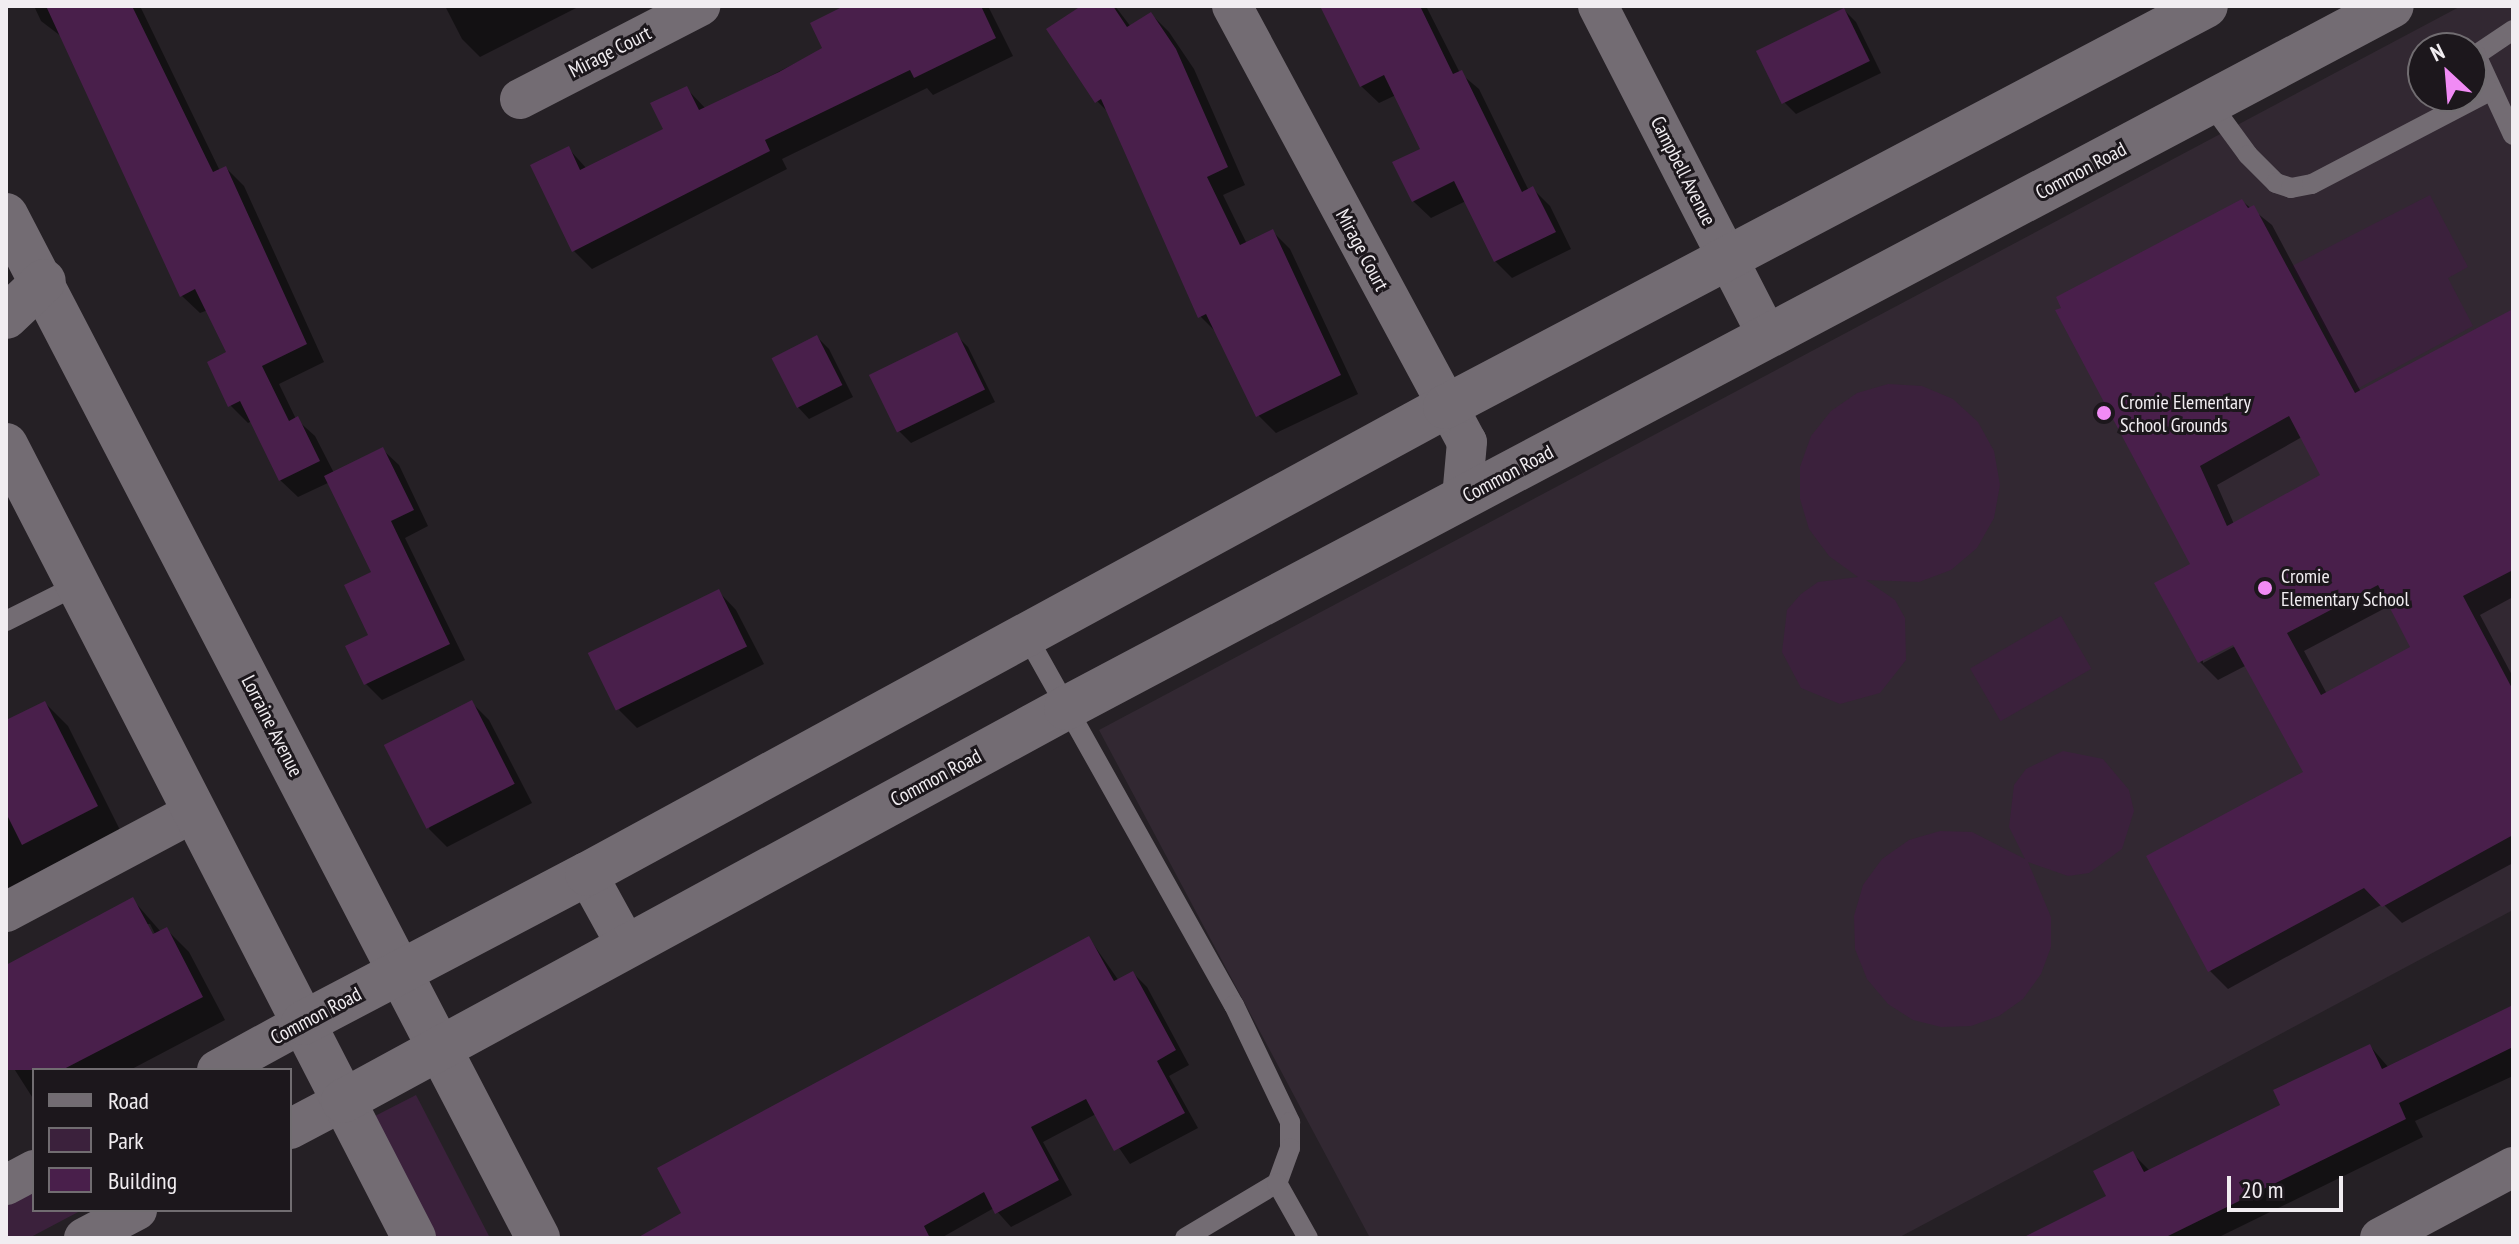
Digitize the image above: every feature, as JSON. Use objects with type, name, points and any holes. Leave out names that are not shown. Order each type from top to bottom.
[{"type":"street","name":"Mirage Court","points":[[520,99],[700,6]]},
{"type":"street","name":"Mirage Court","points":[[1232,6],[1445,407],[1467,442],[1462,498]]},
{"type":"street","name":"Campbell Avenue","points":[[1598,6],[1768,337]]},
{"type":"street","name":"Common Road","points":[[221,1068],[587,874],[1445,407],[2206,6]]},
{"type":"street","name":"Common Road","points":[[292,1128],[1066,708],[2392,6]]},
{"type":"street","name":"Lorraine Avenue","points":[[6,215],[44,281],[538,1238]]},
{"type":"street","points":[[6,317],[44,281]]},
{"type":"street","points":[[6,445],[414,1238]]},
{"type":"street","points":[[6,912],[194,812]]},
{"type":"street","points":[[587,874],[626,945]]},
{"type":"street","points":[[2380,1238],[2513,1167]]},
{"type":"street","points":[[6,1185],[32,1171]]},
{"type":"street","points":[[84,1238],[133,1212]]},
{"type":"lane","points":[[2513,30],[2476,55],[2490,91],[2513,135]]},
{"type":"lane","points":[[2210,103],[2248,155],[2276,183],[2291,188],[2312,184],[2490,91]]},
{"type":"lane","points":[[6,621],[78,585]]},
{"type":"lane","points":[[1025,633],[1234,1005],[1290,1122],[1290,1148],[1277,1183],[1185,1238]]},
{"type":"lane","points":[[1277,1183],[1308,1238]]},
{"type":"shaded area","name":"Cromie Elementary School Grounds","points":[[2461,6],[2513,6],[2513,910],[1898,1238],[1370,1238],[1099,730],[2407,35],[2407,112],[2487,112],[2487,32],[2412,32]]},
{"type":"green space","points":[[2430,195],[2468,267],[2448,278],[2473,326],[2357,389],[2292,266]]},
{"type":"green space","points":[[1888,384],[1922,386],[1953,399],[1978,422],[1994,451],[2000,485],[1994,518],[1977,548],[1951,570],[1919,582],[1866,580],[1895,600],[1905,618],[1906,660],[1880,693],[1840,704],[1801,688],[1782,652],[1787,610],[1801,594],[1818,582],[1858,577],[1829,556],[1809,529],[1800,499],[1800,467],[1811,436],[1831,411],[1857,393]]},
{"type":"green space","points":[[2061,616],[2092,669],[2001,721],[1970,669]]},
{"type":"green space","points":[[2063,751],[2103,759],[2129,790],[2134,811],[2122,849],[2089,873],[2068,876],[2028,862],[2051,917],[2051,947],[2041,974],[2023,999],[1999,1016],[1971,1026],[1941,1027],[1913,1020],[1888,1004],[1867,979],[1855,949],[1854,916],[1863,885],[1882,859],[1909,840],[1940,831],[1972,832],[2025,859],[2009,827],[2014,785],[2026,769]]},
{"type":"green space","points":[[416,1095],[490,1238],[436,1238],[375,1116]]},
{"type":"green space","points":[[32,1192],[32,1212],[78,1212],[29,1238],[6,1238],[6,1206]]},
{"type":"building","points":[[46,6],[132,6],[213,172],[226,166],[307,344],[262,366],[289,421],[298,416],[320,461],[279,481],[240,401],[228,407],[207,362],[226,352],[195,289],[180,297]]},
{"type":"building","points":[[844,6],[981,6],[996,38],[914,78],[910,70],[765,140],[770,151],[572,252],[530,165],[569,146],[580,170],[663,129],[650,103],[687,86],[699,110],[779,72],[822,48],[810,23]]},
{"type":"building","points":[[1081,6],[1113,6],[1127,27],[1151,12],[1176,49],[1228,167],[1207,177],[1240,245],[1273,229],[1341,375],[1256,417],[1206,314],[1198,318],[1101,99],[1095,103],[1046,29]]},
{"type":"building","points":[[1320,6],[1420,6],[1453,74],[1462,70],[1522,192],[1533,186],[1556,232],[1494,262],[1454,181],[1412,202],[1392,162],[1420,149],[1384,75],[1360,87]]},
{"type":"building","points":[[1844,8],[1870,61],[1782,104],[1756,51]]},
{"type":"building","name":"Cromie Elementary School","points":[[2242,199],[2248,208],[2254,205],[2355,393],[2513,309],[2513,570],[2463,596],[2513,690],[2513,835],[2382,907],[2364,888],[2208,972],[2146,856],[2303,772],[2233,645],[2198,663],[2154,583],[2190,564],[2055,310],[2061,308],[2056,297]],"holes":[[[2289,416],[2320,475],[2227,526],[2200,466]],[[2378,585],[2410,647],[2321,695],[2287,633]]]},
{"type":"building","points":[[957,332],[985,390],[897,432],[869,375]]},
{"type":"building","points":[[817,335],[842,385],[797,408],[772,358]]},
{"type":"building","points":[[383,447],[414,510],[391,521],[450,644],[364,685],[345,646],[368,635],[344,585],[371,572],[324,476]]},
{"type":"building","points":[[719,589],[747,647],[616,711],[588,653]]},
{"type":"building","points":[[472,700],[515,784],[426,829],[384,745]]},
{"type":"building","points":[[45,701],[98,806],[22,845],[6,813],[6,720]]},
{"type":"building","points":[[133,897],[153,934],[167,927],[203,997],[66,1068],[6,1070],[6,965]]},
{"type":"building","points":[[1089,936],[1114,981],[1133,971],[1176,1050],[1157,1061],[1185,1113],[1114,1151],[1086,1099],[1031,1127],[1059,1180],[995,1214],[984,1192],[924,1226],[930,1238],[637,1238],[681,1213],[657,1168]]},
{"type":"building","points":[[2513,1005],[2513,1047],[2399,1103],[2406,1119],[2164,1238],[2022,1238],[2106,1196],[2093,1171],[2133,1151],[2144,1172],[2280,1105],[2273,1090],[2370,1044],[2382,1069]]},
{"type":"place","name":"Cromie Elementary School Grounds","points":[[2104,413]]},
{"type":"place","name":"Cromie Elementary School","points":[[2265,588]]}]
